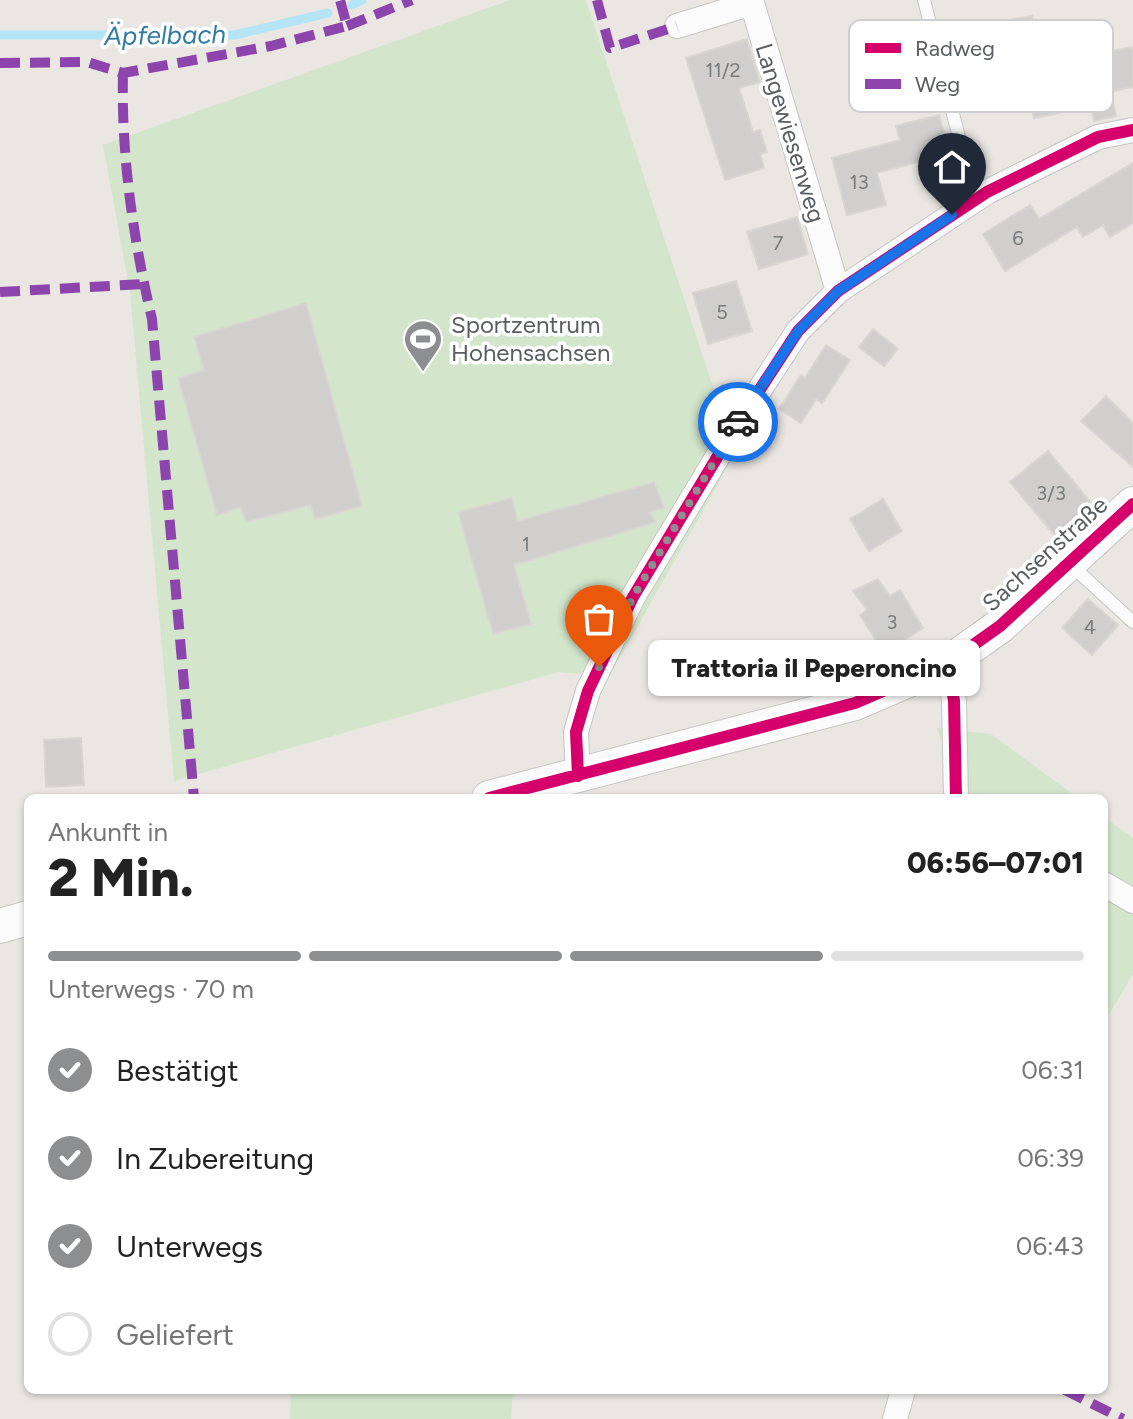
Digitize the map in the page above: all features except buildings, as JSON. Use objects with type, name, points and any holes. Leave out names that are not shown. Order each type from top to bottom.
[{"type":"street","name":"Langewiesenweg","points":[[677,26],[752,3],[838,291]]},
{"type":"street","points":[[578,776],[576,732],[588,691],[633,597],[736,426],[798,331],[838,291],[975,200],[1098,137],[1133,130]]},
{"type":"street","name":"Sachsenstraße","points":[[505,794],[855,703],[948,663],[1000,626],[1133,504]]},
{"type":"street","points":[[948,663],[954,701],[956,792]]},
{"type":"street","points":[[1108,886],[1133,901]]},
{"type":"street","points":[[0,926],[24,919]]},
{"type":"street","points":[[895,1419],[902,1394]]},
{"type":"lane","points":[[924,0],[929,20]]},
{"type":"lane","points":[[953,112],[975,200]]},
{"type":"lane","points":[[1069,563],[1133,622]]},
{"type":"green space","name":"Sportzentrum Hohensachsen","points":[[510,0],[586,0],[735,454],[609,677],[559,672],[174,781],[130,292],[103,145]]},
{"type":"green space","points":[[937,728],[991,734],[1073,794],[959,794]]},
{"type":"green space","points":[[1108,820],[1133,838],[1133,974],[1108,1016]]},
{"type":"green space","points":[[291,1394],[513,1394],[511,1419],[290,1419]]},
{"type":"waterway","name":"Äpfelbach","points":[[352,5],[362,0]]},
{"type":"waterway","name":"Äpfelbach","points":[[0,35],[234,35],[328,13]]},
{"type":"marked path","points":[[0,63],[87,62],[123,73],[271,46],[347,26],[340,0]]},
{"type":"marked path","points":[[347,26],[412,0]]},
{"type":"marked path","points":[[597,0],[610,48],[677,26]]},
{"type":"marked path","points":[[123,73],[126,165],[139,258],[152,319],[194,794]]},
{"type":"marked path","points":[[0,292],[144,284]]},
{"type":"marked path","points":[[1073,1394],[1123,1419]]},
{"type":"cycle path","points":[[578,776],[576,732],[588,691],[633,597],[736,426],[798,331],[838,291],[987,192],[1098,137],[1133,130]]},
{"type":"cycle path","points":[[504,794],[855,703],[948,663],[1000,626],[1133,504]]},
{"type":"cycle path","points":[[948,663],[954,701],[956,794]]},
{"type":"way so far","points":[[599,667],[633,597],[738,422]]},
{"type":"place","name":"Sportzentrum Hohensachsen","points":[[423,373]]},
{"type":"place","name":"Trattoria il Peperoncino","points":[[599,667]]},
{"type":"route","points":[[738,422],[798,331],[838,291],[952,215]]}]
